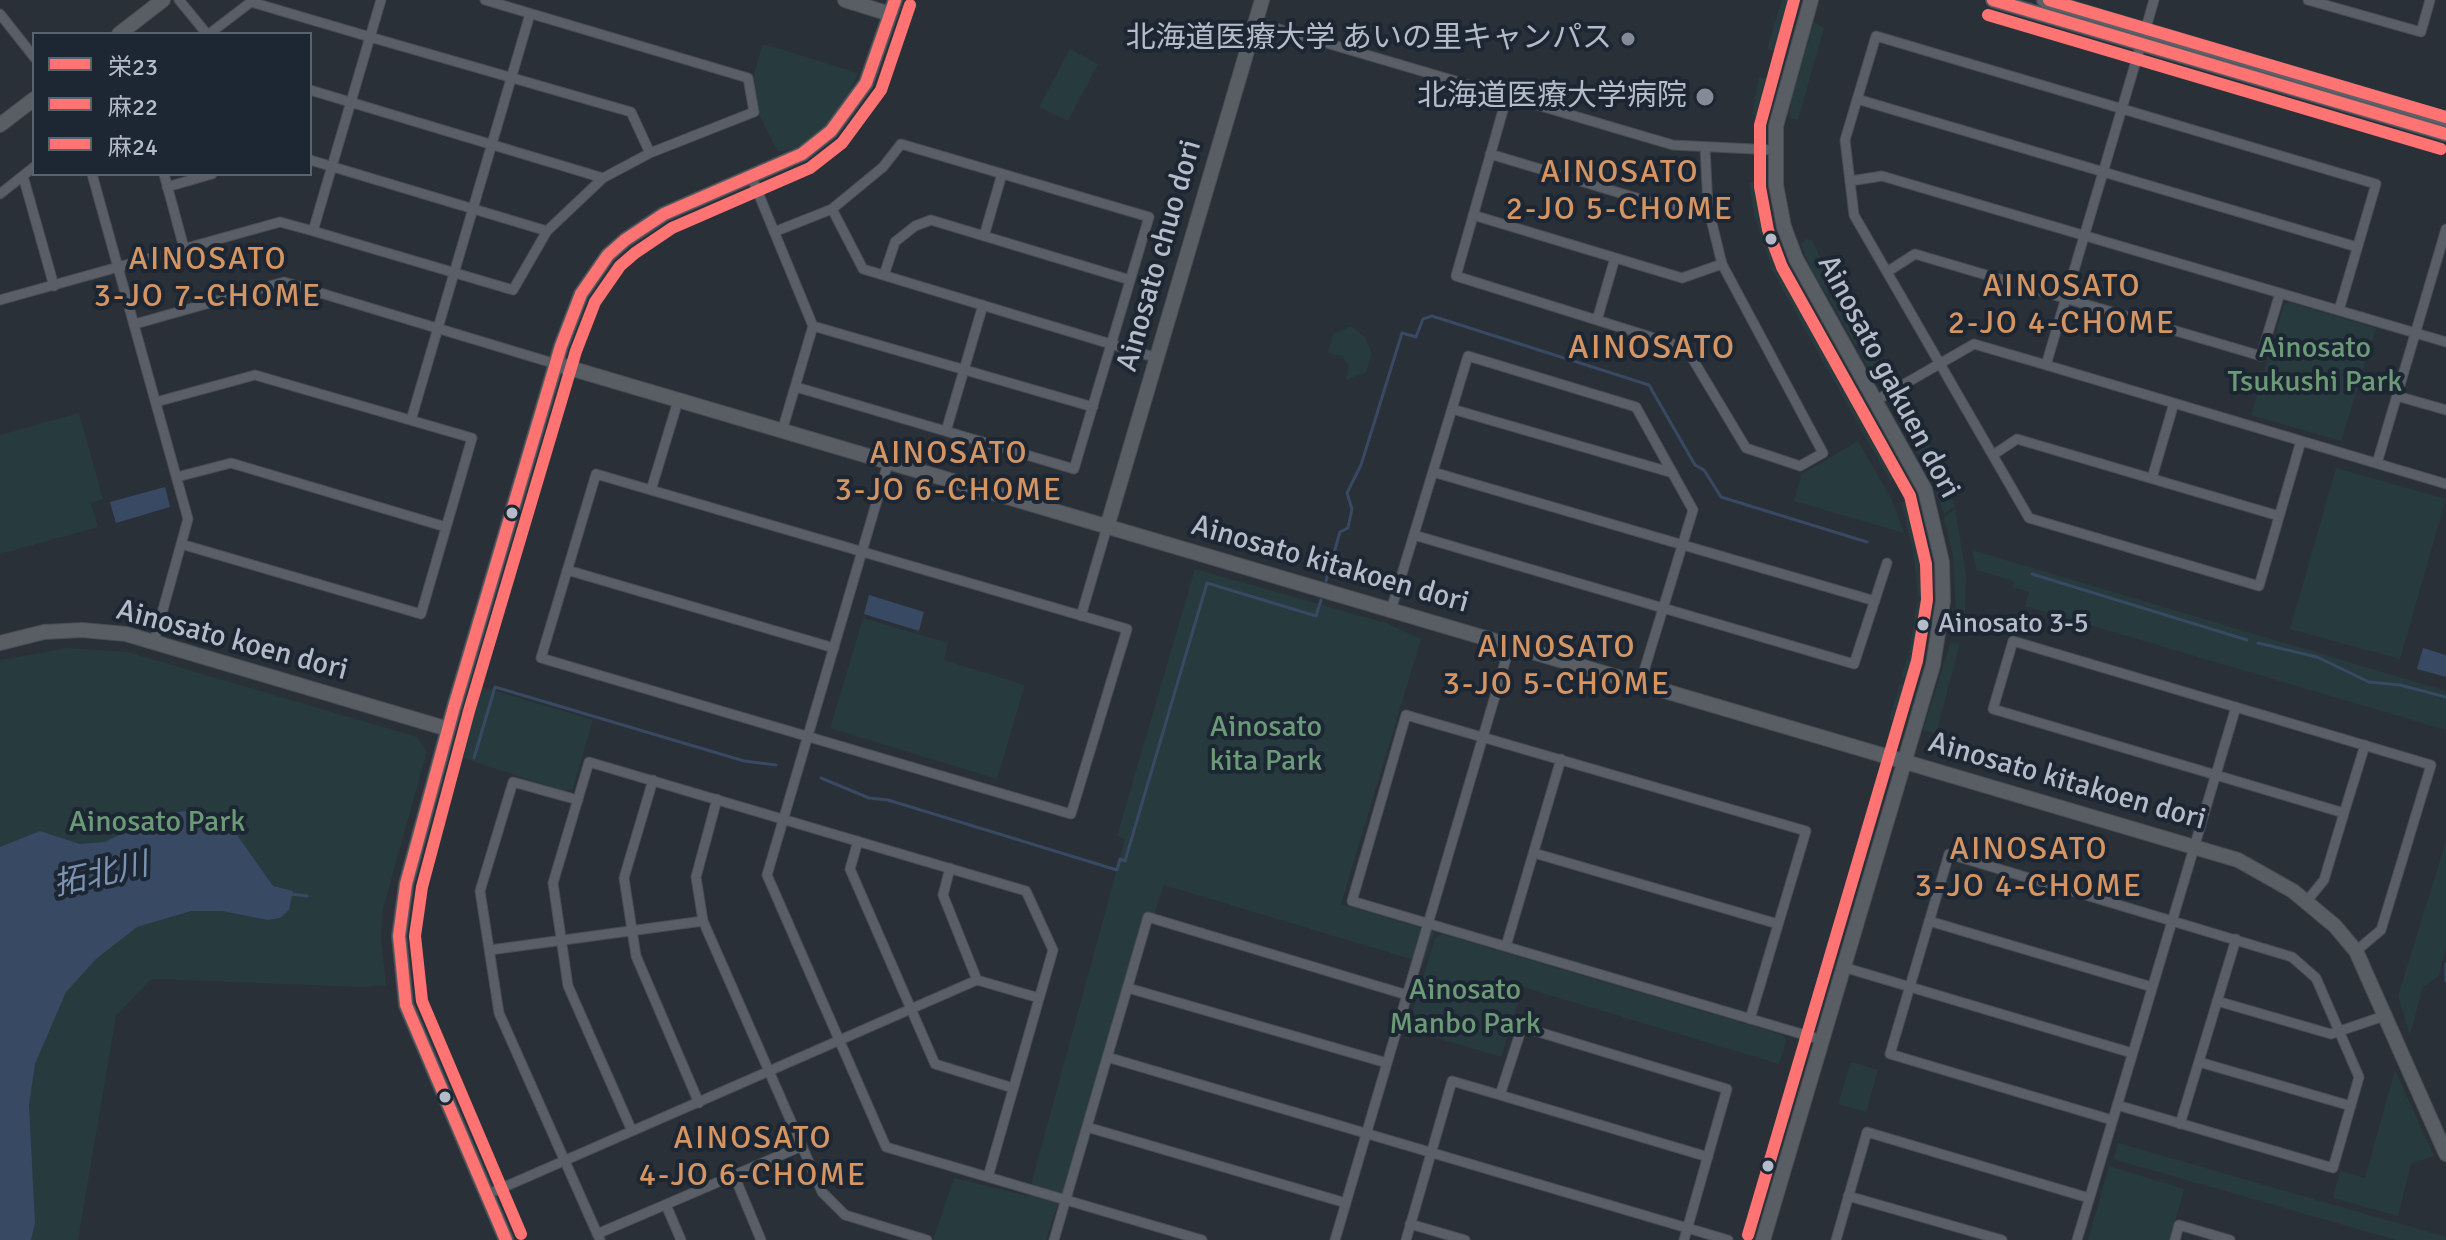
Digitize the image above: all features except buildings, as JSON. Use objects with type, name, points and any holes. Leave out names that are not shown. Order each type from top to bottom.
[{"type":"main road","points":[[1993,0],[2446,119]]},
{"type":"main road","points":[[2044,0],[2143,37],[2446,134]]},
{"type":"street","points":[[122,32],[163,0]]},
{"type":"street","points":[[179,0],[206,32]]},
{"type":"street","points":[[313,231],[381,0]]},
{"type":"street","points":[[0,300],[280,222],[513,290],[547,231],[603,178],[650,153],[754,112],[748,78],[485,0]]},
{"type":"street","points":[[505,1240],[406,1005],[399,936],[406,884],[448,729],[556,364],[581,294],[608,255],[641,228],[664,214],[802,154],[844,117],[872,72],[892,7],[845,0]]},
{"type":"street","name":"Ainosato chuo dori","points":[[1107,527],[1262,0]]},
{"type":"street","name":"Ainosato gakuen dori","points":[[1763,1240],[1940,633],[1942,562],[1925,490],[1796,259],[1784,227],[1774,150],[1782,99],[1811,0]]},
{"type":"street","points":[[2046,365],[2154,0]]},
{"type":"street","points":[[2308,0],[2421,32],[2430,0]]},
{"type":"street","points":[[211,32],[251,2],[631,112],[650,153]]},
{"type":"street","points":[[0,14],[32,54]]},
{"type":"street","points":[[411,420],[530,14]]},
{"type":"street","points":[[1255,22],[1673,145],[1774,150]]},
{"type":"street","points":[[2301,441],[2259,586],[2029,518],[1854,215],[1845,140],[1876,36],[2376,184],[2339,310]]},
{"type":"street","points":[[312,91],[603,178]]},
{"type":"street","points":[[1507,96],[1456,276],[1686,348],[1746,448],[1800,466],[1823,453],[1722,264],[1708,207],[1705,147]]},
{"type":"street","points":[[1857,99],[2357,247]]},
{"type":"street","points":[[0,125],[32,101]]},
{"type":"street","points":[[774,232],[832,209],[883,167],[901,144],[1149,217],[1074,469],[796,387]]},
{"type":"street","points":[[1490,154],[1660,205],[1708,207]]},
{"type":"street","points":[[312,161],[547,231]]},
{"type":"street","points":[[0,194],[32,169]]},
{"type":"street","points":[[984,236],[1002,174]]},
{"type":"street","points":[[23,176],[54,286]]},
{"type":"street","points":[[93,176],[188,519],[154,642]]},
{"type":"street","points":[[164,176],[184,248]]},
{"type":"street","points":[[167,187],[205,176]]},
{"type":"street","points":[[1850,181],[1882,176],[2446,342]]},
{"type":"street","points":[[752,178],[813,326],[782,431]]},
{"type":"street","points":[[832,209],[858,265],[1157,358]]},
{"type":"street","points":[[1473,215],[1682,278],[1722,264]]},
{"type":"street","points":[[884,275],[895,242],[926,220],[1130,280]]},
{"type":"street","points":[[2377,463],[2446,229]]},
{"type":"street","points":[[1887,272],[1915,254],[2261,356],[2280,293]]},
{"type":"street","points":[[1597,320],[1615,258]]},
{"type":"street","points":[[2434,270],[2446,273]]},
{"type":"street","points":[[135,324],[284,282],[556,364]]},
{"type":"street","points":[[946,431],[983,305]]},
{"type":"street","points":[[813,326],[1093,407]]},
{"type":"street","points":[[1875,401],[1974,344],[2446,484]]},
{"type":"street","points":[[1391,610],[1468,356],[1636,407],[1693,510],[1640,684]]},
{"type":"street","name":"Ainosato kitakoen dori","points":[[556,364],[2238,860],[2306,902],[2335,926],[2356,951],[2387,1015],[2423,1108],[2446,1154]]},
{"type":"street","points":[[156,402],[255,375],[472,438],[421,614],[181,544]]},
{"type":"street","points":[[2397,396],[2446,410]]},
{"type":"street","points":[[651,490],[678,401]]},
{"type":"street","points":[[2152,478],[2174,403]]},
{"type":"street","points":[[1452,409],[1673,473]]},
{"type":"street","points":[[1993,455],[2017,439],[2279,516]]},
{"type":"street","points":[[177,477],[231,463],[446,527]]},
{"type":"street","points":[[888,463],[767,875],[886,1147],[1202,1240]]},
{"type":"street","points":[[1433,472],[1875,601]]},
{"type":"street","points":[[596,474],[651,490],[1127,629],[1071,814],[541,658],[596,474]]},
{"type":"street","points":[[1081,616],[1107,527]]},
{"type":"street","points":[[1414,535],[1854,664],[1887,563]]},
{"type":"street","points":[[567,570],[834,648]]},
{"type":"street","name":"Ainosato koen dori","points":[[0,643],[44,632],[82,630],[154,642],[448,729]]},
{"type":"street","points":[[2344,813],[1993,709],[2013,641],[2431,765],[2381,930],[2356,951]]},
{"type":"street","points":[[1335,1240],[1510,645]]},
{"type":"street","points":[[2077,1240],[2236,707]]},
{"type":"street","points":[[1750,1019],[1806,831],[1406,715],[1352,901],[1428,922],[1506,946],[1750,1019],[1822,1040]]},
{"type":"street","points":[[2306,902],[2324,880],[2365,745]]},
{"type":"street","points":[[1506,946],[1561,759]]},
{"type":"street","points":[[632,1131],[568,986],[553,883],[589,762],[1026,891],[1053,950],[988,1177]]},
{"type":"street","points":[[653,780],[624,878],[636,956],[699,1103]]},
{"type":"street","points":[[578,800],[513,782],[480,891],[499,1013],[599,1237],[802,1146]]},
{"type":"street","points":[[717,799],[696,877],[703,921],[822,1192],[845,1215],[927,1240]]},
{"type":"street","points":[[858,841],[850,869],[935,1064],[1013,1088]]},
{"type":"street","points":[[1534,853],[1778,924]]},
{"type":"street","points":[[2112,1120],[1890,1054],[1949,854],[2274,949],[2300,962],[2316,978],[2359,1077],[2333,1168],[2117,1105]]},
{"type":"street","points":[[950,868],[943,895],[977,980]]},
{"type":"street","points":[[1054,1240],[1148,917],[1407,995]]},
{"type":"street","points":[[490,950],[703,921]]},
{"type":"street","points":[[1929,921],[2152,987]]},
{"type":"street","points":[[2180,1124],[2236,939]]},
{"type":"street","points":[[1843,967],[2132,1053]]},
{"type":"street","points":[[486,1195],[977,980],[1039,998]]},
{"type":"street","points":[[1128,988],[1387,1063]]},
{"type":"street","points":[[2217,1001],[2331,1034],[2387,1015]]},
{"type":"street","points":[[1500,1095],[1522,1027],[1727,1089],[1684,1240]]},
{"type":"street","points":[[1107,1057],[1728,1240]]},
{"type":"street","points":[[2199,1062],[2351,1106]]},
{"type":"street","points":[[1406,1240],[1452,1081],[1708,1157]]},
{"type":"street","points":[[1087,1127],[1346,1203]]},
{"type":"street","points":[[1836,1240],[1867,1132],[2089,1198]]},
{"type":"street","points":[[734,1175],[761,1240]]},
{"type":"street","points":[[1848,1196],[2002,1240]]},
{"type":"street","points":[[666,1205],[681,1240]]},
{"type":"street","points":[[1410,1224],[1465,1240]]},
{"type":"street","points":[[2175,1240],[2179,1225],[2230,1240]]},
{"type":"green space","points":[[1782,0],[1793,0],[1778,52],[1767,49]]},
{"type":"green space","points":[[1814,22],[1824,28],[1798,120],[1789,118],[1791,102]]},
{"type":"green space","points":[[763,44],[858,73],[844,108],[801,147],[778,152],[758,112],[754,73]]},
{"type":"green space","points":[[1070,49],[1098,64],[1068,121],[1039,107]]},
{"type":"green space","points":[[1759,77],[1769,79],[1764,116],[1752,115]]},
{"type":"green space","points":[[1761,181],[1778,247],[1793,281],[1902,474],[1890,481],[1772,270],[1754,215],[1749,183]]},
{"type":"green space","points":[[1806,239],[1812,241],[1835,285],[1826,294],[1801,244]]},
{"type":"green space","points":[[1837,290],[1865,338],[1856,346],[1829,299]]},
{"type":"green space","name":"Ainosato Tsukushi Park","points":[[2288,302],[2376,328],[2341,441],[2251,415],[2284,305]]},
{"type":"green space","points":[[1351,326],[1365,337],[1372,353],[1366,373],[1346,380],[1349,366],[1342,356],[1328,353],[1333,334]]},
{"type":"green space","points":[[1869,343],[1893,383],[1880,387],[1859,352]]},
{"type":"green space","points":[[1898,397],[1905,399],[1941,469],[1955,506],[1944,514],[1930,475],[1890,403]]},
{"type":"green space","points":[[79,413],[103,499],[91,503],[98,527],[0,554],[0,435]]},
{"type":"green space","points":[[1858,441],[1892,500],[1904,533],[1794,501],[1802,474]]},
{"type":"green space","points":[[2336,468],[2446,499],[2400,659],[2290,629]]},
{"type":"green space","points":[[1913,498],[1927,545],[1931,589],[1918,597],[1913,550],[1901,503]]},
{"type":"green space","points":[[1955,509],[1966,574],[1965,614],[1956,615],[1953,556],[1944,518]]},
{"type":"green space","points":[[1972,550],[2446,691],[2446,730],[2025,606],[2029,592],[2013,587],[2014,581],[1977,570]]},
{"type":"green space","name":"Ainosato kita Park","points":[[1195,569],[1386,623],[1421,639],[1341,904],[1434,932],[1424,963],[1164,885],[1046,1240],[933,1240],[954,1178],[1028,1196],[1125,839],[1117,836]]},
{"type":"green space","points":[[1931,594],[1926,640],[1914,681],[1901,677],[1909,653],[1917,602]]},
{"type":"green space","points":[[863,618],[948,643],[944,660],[1025,685],[997,779],[830,728]]},
{"type":"green space","points":[[1951,642],[1960,643],[1936,734],[1923,730]]},
{"type":"green space","name":"Ainosato Park","points":[[68,648],[127,652],[417,737],[427,751],[383,909],[381,937],[386,985],[361,987],[151,979],[116,1016],[78,1240],[0,1240],[0,660]]},
{"type":"green space","points":[[1900,684],[1912,687],[1902,723],[1889,719]]},
{"type":"green space","points":[[481,687],[593,720],[573,788],[564,791],[460,757]]},
{"type":"green space","points":[[2446,841],[2446,947],[2439,976],[2423,987],[2410,1035],[2398,996]]},
{"type":"green space","name":"Ainosato Manbo Park","points":[[1442,934],[1783,1035],[1786,1041],[1779,1064],[1523,987],[1501,1057],[1407,1029],[1435,938]]},
{"type":"green space","points":[[1851,1062],[1878,1070],[1866,1112],[1838,1104]]},
{"type":"green space","points":[[2395,1070],[2434,1156],[2411,1164],[2398,1216],[2333,1198],[2340,1171],[2365,1178]]},
{"type":"green space","points":[[2118,1143],[2446,1237],[2446,1240],[2396,1240],[2113,1159]]},
{"type":"green space","points":[[2109,1166],[2184,1189],[2170,1240],[2088,1240]]},
{"type":"water","points":[[165,487],[170,507],[116,523],[110,502]]},
{"type":"water","points":[[869,595],[924,612],[919,631],[864,614]]},
{"type":"water","points":[[2423,648],[2446,655],[2446,677],[2417,669]]},
{"type":"water","points":[[195,810],[207,812],[235,832],[273,886],[293,891],[289,910],[280,918],[268,920],[222,911],[191,911],[137,927],[96,959],[66,992],[35,1064],[29,1105],[35,1223],[31,1240],[0,1240],[0,847],[40,831],[80,844],[105,842],[160,814]]},
{"type":"waterway","points":[[1326,581],[1340,532],[1348,528],[1352,509],[1347,493],[1361,465],[1402,333],[1416,337],[1423,319],[1432,316],[1649,385],[1695,465],[1704,470],[1721,497],[1867,542]]},
{"type":"waterway","points":[[2032,574],[2247,640]]},
{"type":"waterway","points":[[821,778],[869,798],[888,800],[1117,870],[1120,859],[1125,861],[1207,583],[1316,616],[1321,600]]},
{"type":"waterway","points":[[2258,643],[2317,657],[2369,682],[2400,685],[2446,697]]},
{"type":"waterway","points":[[474,758],[495,687],[744,761],[776,765]]},
{"type":"waterway","name":"拓北川","points":[[291,894],[307,896]]},
{"type":"waterway","points":[[2446,964],[2446,981]]},
{"type":"transit line","name":"栄23","points":[[506,1240],[406,1005],[399,936],[406,884],[454,707],[561,346],[581,294],[608,255],[625,240],[664,214],[802,154],[831,131],[866,83],[895,0]]},
{"type":"transit line","name":"麻24","points":[[1748,1235],[1917,661],[1927,600],[1926,564],[1910,496],[1782,267],[1768,230],[1760,187],[1760,125],[1794,0]]},
{"type":"transit line","name":"栄23","points":[[1993,0],[2446,134]]},
{"type":"transit line","name":"麻24","points":[[2049,0],[2446,117]]},
{"type":"transit line","name":"麻22","points":[[521,1234],[422,1001],[415,936],[422,887],[469,711],[576,351],[595,302],[620,266],[635,253],[672,228],[810,168],[842,143],[881,90],[910,5]]},
{"type":"transit line","name":"麻22","points":[[1988,15],[2441,149]]},
{"type":"place","name":"北海道医療大学 あいの里キャンパス","points":[[1628,39]]},
{"type":"place","name":"北海道医療大学病院","points":[[1705,97]]},
{"type":"place","name":"Ainosato 3-5","points":[[1923,625]]},
{"type":"district","name":"AINOSATO 2-JO 5-CHOME","points":[[1620,192]]},
{"type":"district","name":"AINOSATO 3-JO 7-CHOME","points":[[208,280]]},
{"type":"district","name":"AINOSATO 2-JO 4-CHOME","points":[[2062,306]]},
{"type":"district","name":"AINOSATO","points":[[1652,349]]},
{"type":"district","name":"AINOSATO 3-JO 6-CHOME","points":[[949,474]]},
{"type":"district","name":"AINOSATO 3-JO 5-CHOME","points":[[1557,668]]},
{"type":"district","name":"AINOSATO 3-JO 4-CHOME","points":[[2029,870]]},
{"type":"district","name":"AINOSATO 4-JO 6-CHOME","points":[[753,1158]]}]
